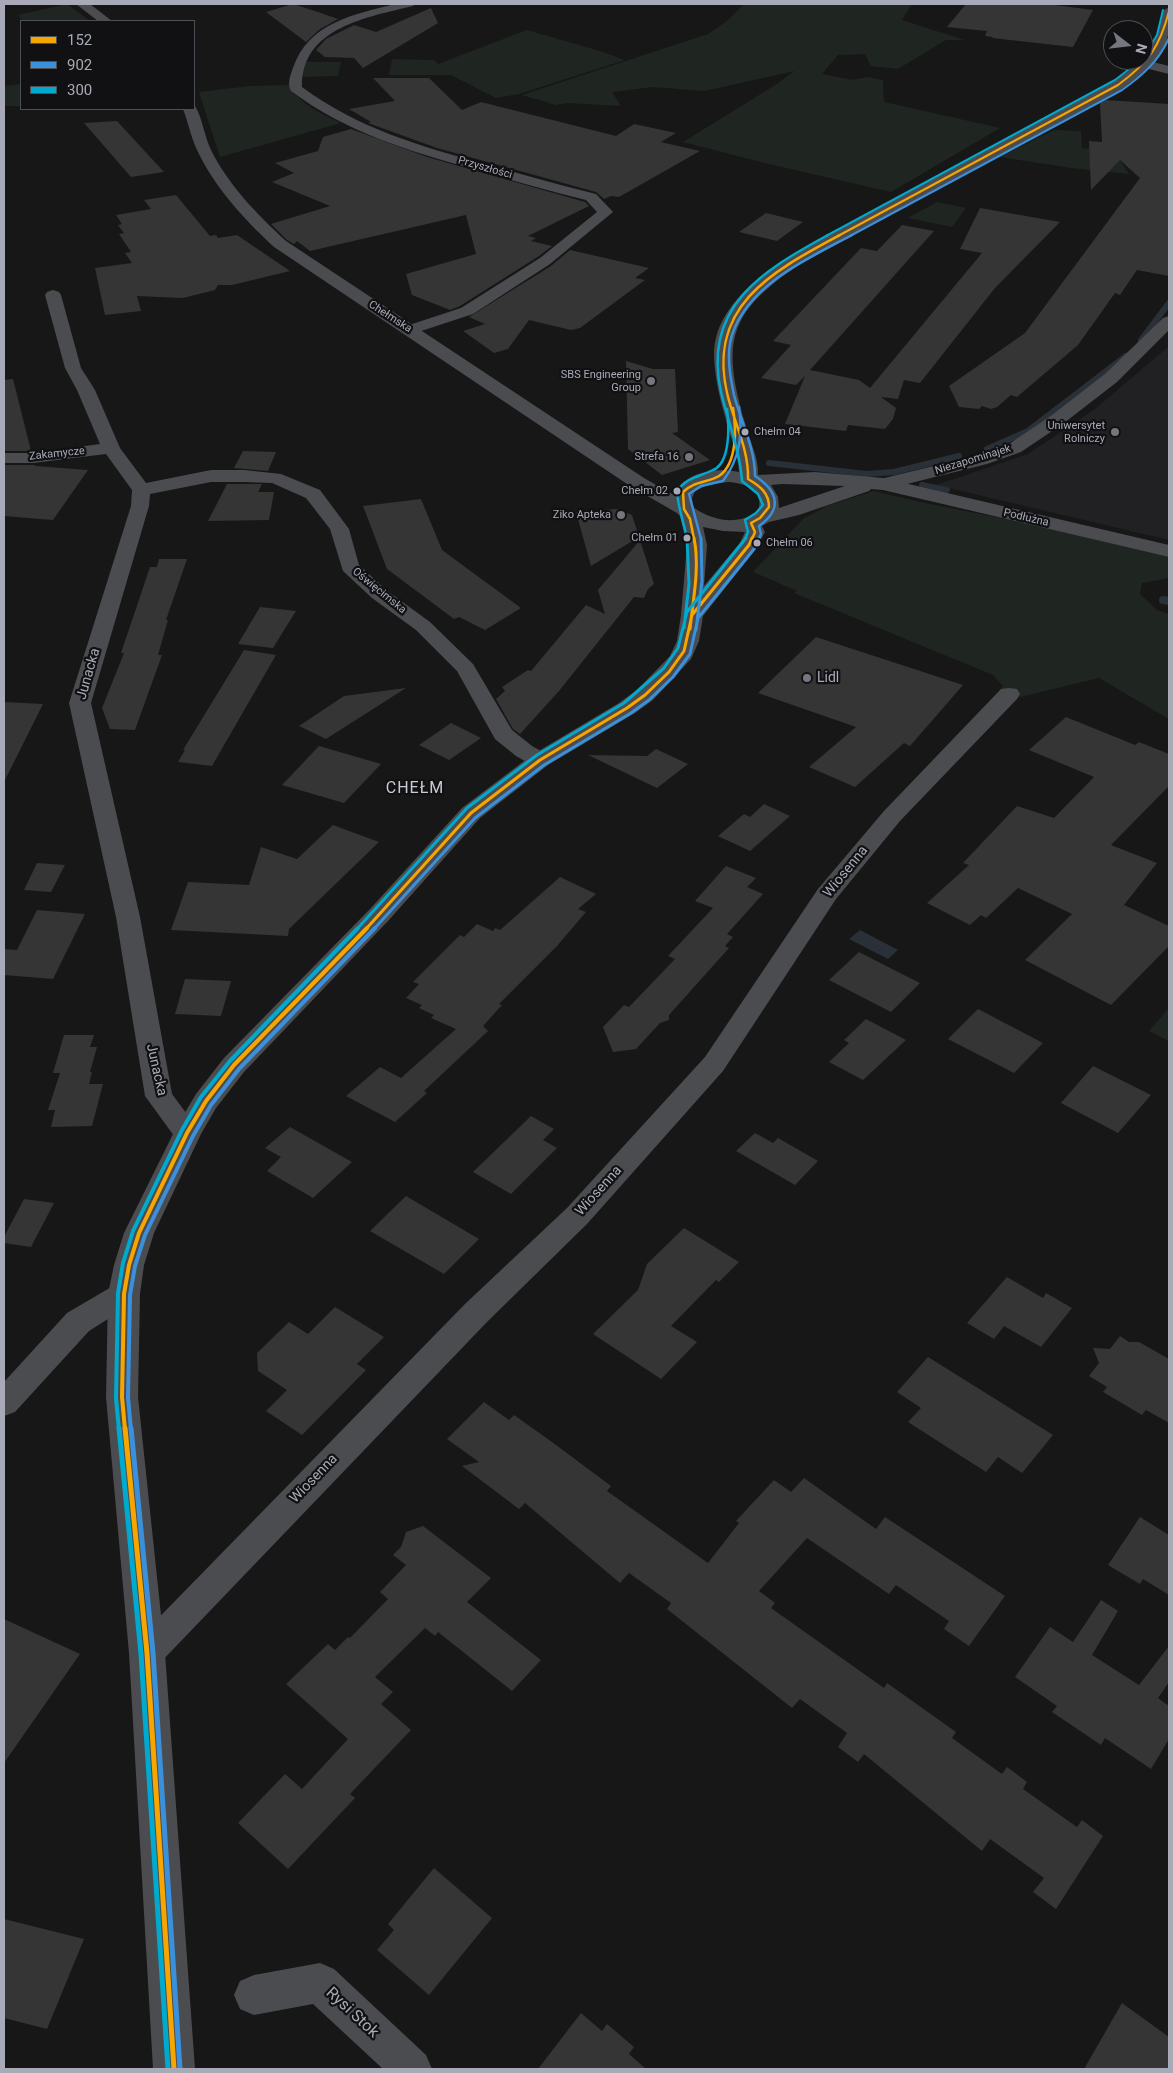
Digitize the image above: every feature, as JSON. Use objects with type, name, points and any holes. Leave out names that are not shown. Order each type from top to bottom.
[{"type":"street","points":[[82,4],[105,20]]},
{"type":"street","name":"Przyszłości","points":[[408,4],[349,20],[325,32],[313,41],[304,52],[295,79],[296,88],[329,113],[386,138],[446,158],[591,197],[606,212],[545,261],[467,311],[409,330]]},
{"type":"street","points":[[1153,56],[1164,41],[1169,11]]},
{"type":"street","points":[[1153,66],[1169,70]]},
{"type":"street","points":[[692,615],[749,545],[757,520],[769,510],[770,498],[766,490],[750,480],[748,458],[738,433],[724,366],[724,349],[728,332],[736,315],[748,299],[765,282],[805,254],[1098,97],[1138,70]]},
{"type":"street","name":"Chełmska","points":[[190,110],[203,149],[219,178],[259,225],[280,244],[637,482],[704,522],[722,525],[757,520]]},
{"type":"street","points":[[53,295],[70,359],[86,390],[111,448],[142,490]]},
{"type":"street","name":"Niezapominajek","points":[[883,484],[982,460],[1016,448],[1058,419],[1111,378],[1169,321]]},
{"type":"street","points":[[719,476],[732,458],[738,433]]},
{"type":"street","name":"Zakamycze","points":[[4,458],[33,458],[111,448]]},
{"type":"street","name":"Oświęcimska","points":[[142,490],[211,476],[244,476],[275,478],[313,494],[339,529],[350,567],[379,594],[424,626],[466,668],[503,734],[524,751],[540,760]]},
{"type":"street","name":"Chełmska","points":[[637,482],[674,487],[719,476]]},
{"type":"street","name":"Podłużna","points":[[719,476],[750,480],[815,478],[883,484],[1169,552]]},
{"type":"street","points":[[174,2069],[147,1653],[122,1396],[124,1294],[129,1265],[139,1233],[187,1133],[206,1101],[234,1065],[379,914],[471,814],[540,760],[645,696],[680,659],[688,641],[692,615],[697,545],[683,492],[687,487],[695,483]]},
{"type":"street","name":"Podłużna","points":[[757,520],[792,511],[860,488],[883,484]]},
{"type":"street","name":"Junacka","points":[[142,490],[140,506],[80,703],[128,917],[160,1096],[187,1133]]},
{"type":"street","name":"Wiosenna","points":[[147,1653],[462,1327],[590,1202],[714,1064],[827,894],[892,816],[1009,694]]},
{"type":"street","points":[[4,1403],[78,1322],[124,1294]]},
{"type":"street","name":"Rysi Stok","points":[[254,1995],[320,1982],[412,2069]]},
{"type":"shaded area","points":[[67,4],[89,20],[21,20],[18,15]]},
{"type":"shaded area","points":[[744,4],[912,4],[902,20],[964,40],[946,40],[898,69],[871,66],[865,54],[838,55],[822,74],[853,80],[867,77],[883,80],[884,102],[1000,128],[891,192],[683,142],[777,84],[794,71],[705,91],[653,87],[612,92],[621,106],[567,103],[556,105],[522,95],[708,34],[727,21]]},
{"type":"shaded area","points":[[527,30],[625,60],[519,94],[496,98],[451,75],[389,75],[392,59],[434,60],[438,64]]},
{"type":"shaded area","points":[[304,62],[341,62],[338,76],[300,77]]},
{"type":"shaded area","points":[[20,84],[20,106],[4,106],[4,86]]},
{"type":"shaded area","points":[[289,85],[293,92],[305,103],[341,123],[220,157],[199,92],[250,86]]},
{"type":"shaded area","points":[[1054,130],[1081,131],[1082,148],[1114,151],[1129,174],[1071,168],[1000,157]]},
{"type":"shaded area","points":[[937,202],[966,208],[952,227],[908,218]]},
{"type":"shaded area","name":"Uniwersytet Rolniczy","points":[[1169,346],[1169,540],[936,485],[1028,454],[1095,409]]},
{"type":"shaded area","points":[[874,491],[1026,523],[1169,557],[1169,578],[1142,583],[1140,594],[1157,610],[1169,614],[1169,719],[1099,678],[1020,697],[1000,690],[1003,686],[993,675],[794,593],[797,591],[753,572],[803,519],[827,506]]},
{"type":"shaded area","points":[[860,930],[898,950],[888,959],[849,939]]},
{"type":"shaded area","points":[[1169,1008],[1169,1041],[1149,1031]]},
{"type":"building","points":[[293,4],[338,19],[320,29],[306,42],[266,12]]},
{"type":"building","points":[[966,4],[1047,4],[1093,10],[1073,47],[992,38],[985,36],[987,31],[947,27]]},
{"type":"building","points":[[431,8],[438,23],[363,68],[354,58],[325,57],[316,50],[326,39],[354,25],[376,32]]},
{"type":"building","points":[[373,78],[429,78],[462,110],[481,102],[616,136],[634,124],[676,133],[661,142],[700,151],[619,197],[611,196],[604,199],[596,192],[437,148],[368,123],[371,122],[349,109],[395,101]]},
{"type":"building","points":[[1105,100],[1169,104],[1169,276],[1137,270],[1120,295],[1115,293],[1078,345],[1017,397],[1011,395],[997,407],[991,409],[982,406],[979,409],[959,407],[949,386],[1025,333],[1140,178],[1120,160],[1091,190],[1089,141],[1102,142],[1100,103]]},
{"type":"building","points":[[117,121],[164,172],[131,177],[84,123]]},
{"type":"building","points":[[351,129],[427,157],[585,202],[589,206],[528,236],[536,238],[531,241],[552,246],[460,306],[450,310],[412,295],[406,274],[476,254],[466,215],[310,251],[297,241],[294,244],[287,240],[271,224],[330,206],[272,182],[294,173],[275,163],[318,151],[323,137]]},
{"type":"building","points":[[176,195],[210,236],[216,235],[218,238],[237,235],[290,271],[232,285],[218,285],[215,290],[183,298],[137,296],[141,311],[105,315],[95,268],[132,263],[125,253],[131,252],[119,234],[124,233],[118,225],[122,224],[116,215],[151,209],[144,200]]},
{"type":"building","points":[[980,208],[1060,222],[995,288],[920,383],[904,380],[898,399],[881,397],[896,408],[893,419],[885,429],[848,425],[846,431],[785,424],[805,376],[796,385],[761,378],[791,345],[773,341],[861,248],[877,251],[902,225],[934,231],[810,370],[859,380],[870,388],[982,253],[960,249]]},
{"type":"building","points":[[766,213],[803,222],[777,241],[739,232]]},
{"type":"building","points":[[570,250],[649,268],[635,278],[645,280],[580,328],[571,330],[529,320],[508,349],[494,353],[463,331],[485,324],[469,317],[551,266]]},
{"type":"building","points":[[626,361],[653,369],[675,369],[678,432],[672,433],[710,460],[662,475],[628,449]]},
{"type":"building","points":[[13,379],[31,451],[4,451],[4,380]]},
{"type":"building","points":[[243,451],[276,452],[268,471],[234,468]]},
{"type":"building","points":[[4,465],[35,465],[88,470],[53,520],[4,516]]},
{"type":"building","points":[[227,484],[262,484],[258,492],[274,492],[269,520],[208,521]]},
{"type":"building","points":[[421,499],[442,550],[521,608],[485,630],[459,617],[454,619],[387,569],[363,506]]},
{"type":"building","points":[[616,509],[632,515],[639,537],[591,566],[576,512]]},
{"type":"building","points":[[640,540],[654,584],[648,589],[644,598],[634,597],[559,691],[520,734],[513,729],[496,699],[505,691],[502,687],[528,670],[531,671],[586,605],[605,614],[598,590]]},
{"type":"building","points":[[159,559],[187,559],[166,620],[168,620],[158,655],[162,655],[135,730],[110,729],[102,708],[124,653],[121,653],[150,567],[157,567]]},
{"type":"building","points":[[260,607],[296,611],[273,648],[238,644]]},
{"type":"building","points":[[816,637],[963,685],[910,746],[904,743],[855,787],[809,767],[856,727],[758,693]]},
{"type":"building","points":[[244,650],[276,655],[212,766],[178,762],[185,750],[183,750]]},
{"type":"building","points":[[406,688],[326,739],[299,726],[344,696]]},
{"type":"building","points":[[4,702],[43,704],[4,782]]},
{"type":"building","points":[[1066,717],[1135,745],[1139,742],[1169,754],[1169,786],[1111,845],[1157,863],[1124,905],[1169,926],[1169,946],[1111,1005],[1025,960],[1072,914],[1018,888],[986,918],[981,915],[970,925],[927,903],[969,865],[963,863],[1017,806],[1054,818],[1094,777],[1029,750]]},
{"type":"building","points":[[451,723],[481,738],[449,760],[419,745]]},
{"type":"building","points":[[319,746],[381,764],[344,803],[282,785]]},
{"type":"building","points":[[656,749],[688,764],[657,788],[588,755],[647,756]]},
{"type":"building","points":[[764,804],[790,816],[750,851],[718,836],[744,814],[750,817]]},
{"type":"building","points":[[333,825],[379,842],[289,929],[288,936],[171,930],[188,882],[249,885],[261,847],[297,859]]},
{"type":"building","points":[[37,863],[65,865],[51,892],[24,890]]},
{"type":"building","points":[[726,866],[756,878],[747,887],[763,894],[727,934],[733,937],[725,946],[729,948],[669,1015],[669,1020],[660,1023],[636,1049],[613,1052],[603,1027],[624,1005],[629,1007],[675,959],[668,956],[713,908],[695,901]]},
{"type":"building","points":[[560,877],[596,894],[578,909],[586,912],[557,946],[499,1004],[502,1005],[483,1026],[488,1031],[424,1091],[427,1093],[395,1122],[346,1096],[380,1067],[401,1078],[456,1029],[431,1018],[434,1015],[419,1008],[422,1005],[406,998],[419,984],[413,982],[460,935],[464,937],[477,924],[493,931],[495,928],[500,930]]},
{"type":"building","points":[[37,910],[85,914],[53,979],[4,975],[4,949],[17,950]]},
{"type":"building","points":[[859,952],[920,983],[891,1012],[829,980]]},
{"type":"building","points":[[185,979],[231,981],[221,1016],[175,1014]]},
{"type":"building","points":[[978,1009],[1043,1043],[1014,1073],[948,1039]]},
{"type":"building","points":[[866,1019],[906,1040],[863,1080],[829,1062],[849,1043],[844,1040]]},
{"type":"building","points":[[64,1035],[94,1035],[90,1047],[97,1047],[90,1072],[92,1072],[89,1084],[103,1084],[92,1126],[51,1127],[55,1110],[48,1110],[60,1073],[53,1073]]},
{"type":"building","points":[[1093,1066],[1151,1095],[1118,1133],[1061,1103]]},
{"type":"building","points":[[531,1116],[554,1129],[543,1140],[557,1148],[511,1194],[473,1172]]},
{"type":"building","points":[[290,1127],[352,1162],[313,1198],[267,1171],[281,1157],[265,1148]]},
{"type":"building","points":[[755,1133],[773,1143],[778,1138],[818,1161],[795,1185],[736,1151]]},
{"type":"building","points":[[406,1196],[479,1239],[444,1274],[370,1231]]},
{"type":"building","points":[[24,1199],[54,1203],[31,1247],[4,1243],[4,1237]]},
{"type":"building","points":[[684,1228],[739,1262],[719,1282],[716,1280],[671,1326],[697,1342],[661,1379],[593,1334],[638,1290],[647,1264]]},
{"type":"building","points":[[1007,1277],[1043,1298],[1046,1293],[1072,1308],[1041,1347],[1004,1326],[994,1339],[967,1323]]},
{"type":"building","points":[[335,1307],[384,1337],[357,1364],[366,1370],[302,1435],[266,1411],[287,1390],[258,1371],[257,1353],[289,1322],[308,1334]]},
{"type":"building","points":[[1120,1336],[1129,1342],[1139,1342],[1169,1359],[1169,1423],[1146,1410],[1142,1415],[1103,1392],[1107,1387],[1089,1376],[1099,1363],[1093,1348],[1110,1349]]},
{"type":"building","points":[[928,1357],[1053,1435],[1022,1473],[998,1457],[986,1472],[908,1422],[921,1408],[897,1392]]},
{"type":"building","points":[[484,1402],[509,1420],[514,1415],[552,1442],[611,1486],[607,1491],[708,1563],[739,1523],[736,1521],[774,1480],[791,1492],[804,1478],[876,1529],[885,1517],[1005,1596],[969,1646],[944,1629],[949,1621],[896,1585],[889,1594],[807,1538],[759,1591],[775,1603],[771,1608],[884,1688],[887,1683],[956,1732],[952,1738],[1002,1774],[1007,1767],[1027,1782],[1023,1789],[1077,1827],[1082,1820],[1103,1836],[1056,1909],[1033,1892],[1044,1878],[990,1839],[982,1851],[864,1754],[858,1762],[838,1747],[847,1733],[800,1699],[792,1708],[667,1609],[671,1603],[629,1573],[620,1583],[525,1503],[519,1509],[462,1466],[479,1462],[447,1439]]},
{"type":"building","points":[[1140,1517],[1169,1535],[1169,1595],[1143,1579],[1140,1584],[1108,1565]]},
{"type":"building","points":[[423,1526],[491,1578],[467,1602],[541,1660],[512,1691],[438,1632],[435,1636],[425,1628],[375,1677],[393,1692],[381,1704],[411,1730],[350,1794],[355,1798],[288,1869],[238,1823],[285,1774],[302,1789],[348,1739],[286,1684],[328,1644],[335,1650],[348,1637],[350,1638],[388,1599],[380,1592],[406,1565],[393,1555],[401,1547],[406,1532]]},
{"type":"building","points":[[1101,1600],[1118,1611],[1092,1655],[1139,1685],[1169,1646],[1169,1682],[1158,1698],[1169,1706],[1169,1739],[1151,1769],[1105,1738],[1101,1745],[1052,1712],[1057,1706],[1015,1677],[1050,1627],[1073,1642]]},
{"type":"building","points":[[4,1619],[80,1654],[4,1763]]},
{"type":"building","points":[[434,1868],[492,1918],[429,1995],[377,1950],[394,1930],[388,1924]]},
{"type":"building","points":[[4,1919],[84,1939],[47,2029],[4,2018]]},
{"type":"building","points":[[1122,2003],[1169,2037],[1169,2069],[1084,2069]]},
{"type":"building","points":[[581,2013],[602,2031],[607,2024],[634,2047],[629,2054],[646,2069],[538,2069]]},
{"type":"waterway","points":[[1141,340],[1169,303]]},
{"type":"waterway","points":[[987,449],[1028,431],[1126,356]]},
{"type":"waterway","points":[[769,463],[867,474],[894,472],[959,456]]},
{"type":"waterway","points":[[922,485],[947,490]]},
{"type":"waterway","points":[[1163,600],[1169,601]]},
{"type":"transit line","name":"300","points":[[1153,42],[1157,35],[1163,10]]},
{"type":"transit line","name":"152","points":[[174,2069],[147,1653],[122,1397],[124,1294],[129,1265],[139,1233],[187,1133],[206,1101],[234,1065],[379,915],[471,813],[540,760],[627,708],[645,695],[669,672],[684,651],[692,615],[749,545],[755,532],[751,523],[760,518],[769,507],[766,493],[748,479],[746,458],[724,377],[723,349],[733,318],[742,305],[765,282],[805,254],[1118,85],[1138,70],[1158,46],[1169,11]]},
{"type":"transit line","name":"902","points":[[180,2069],[153,1653],[128,1397],[130,1295],[135,1266],[145,1235],[193,1136],[211,1105],[239,1069],[383,919],[475,818],[544,765],[631,713],[649,700],[673,677],[690,654],[698,618],[754,549],[761,534],[759,526],[767,520],[775,507],[773,493],[763,481],[755,476],[752,454],[734,395],[731,378],[729,352],[732,336],[746,309],[769,286],[808,259],[1122,90],[1143,74],[1155,61],[1169,38]]},
{"type":"transit line","name":"300","points":[[168,2069],[141,1654],[116,1398],[118,1293],[123,1263],[133,1231],[182,1130],[201,1097],[230,1061],[374,911],[467,808],[537,755],[624,703],[664,668],[678,648],[687,612],[744,542],[748,532],[745,520],[756,513],[763,505],[758,494],[742,481],[739,457],[723,402],[718,376],[717,350],[720,333],[726,317],[735,303],[760,278],[802,249],[1115,80],[1128,70]]},
{"type":"transit line","name":"902","points":[[696,630],[703,556],[699,526],[689,494],[701,486],[723,481],[734,464],[738,455],[741,437],[739,407]]},
{"type":"transit line","name":"152","points":[[690,629],[695,584],[696,548],[690,519],[684,509],[683,492],[695,483],[719,475],[725,468],[732,453],[735,439],[733,408]]},
{"type":"transit line","name":"300","points":[[684,628],[689,584],[689,549],[684,521],[678,510],[677,491],[684,482],[699,474],[715,470],[720,463],[729,434],[727,409]]},
{"type":"place","name":"SBS Engineering Group","points":[[651,381]]},
{"type":"place","name":"Chełm 04","points":[[745,432]]},
{"type":"place","name":"Uniwersytet Rolniczy","points":[[1115,432]]},
{"type":"place","name":"Strefa 16","points":[[689,457]]},
{"type":"place","name":"Chełm 02","points":[[677,491]]},
{"type":"place","name":"Ziko Apteka","points":[[621,515]]},
{"type":"place","name":"Chełm 01","points":[[687,538]]},
{"type":"place","name":"Chełm 06","points":[[757,543]]},
{"type":"place","name":"Lidl","points":[[807,678]]},
{"type":"district","name":"CHEŁM","points":[[415,789]]}]
